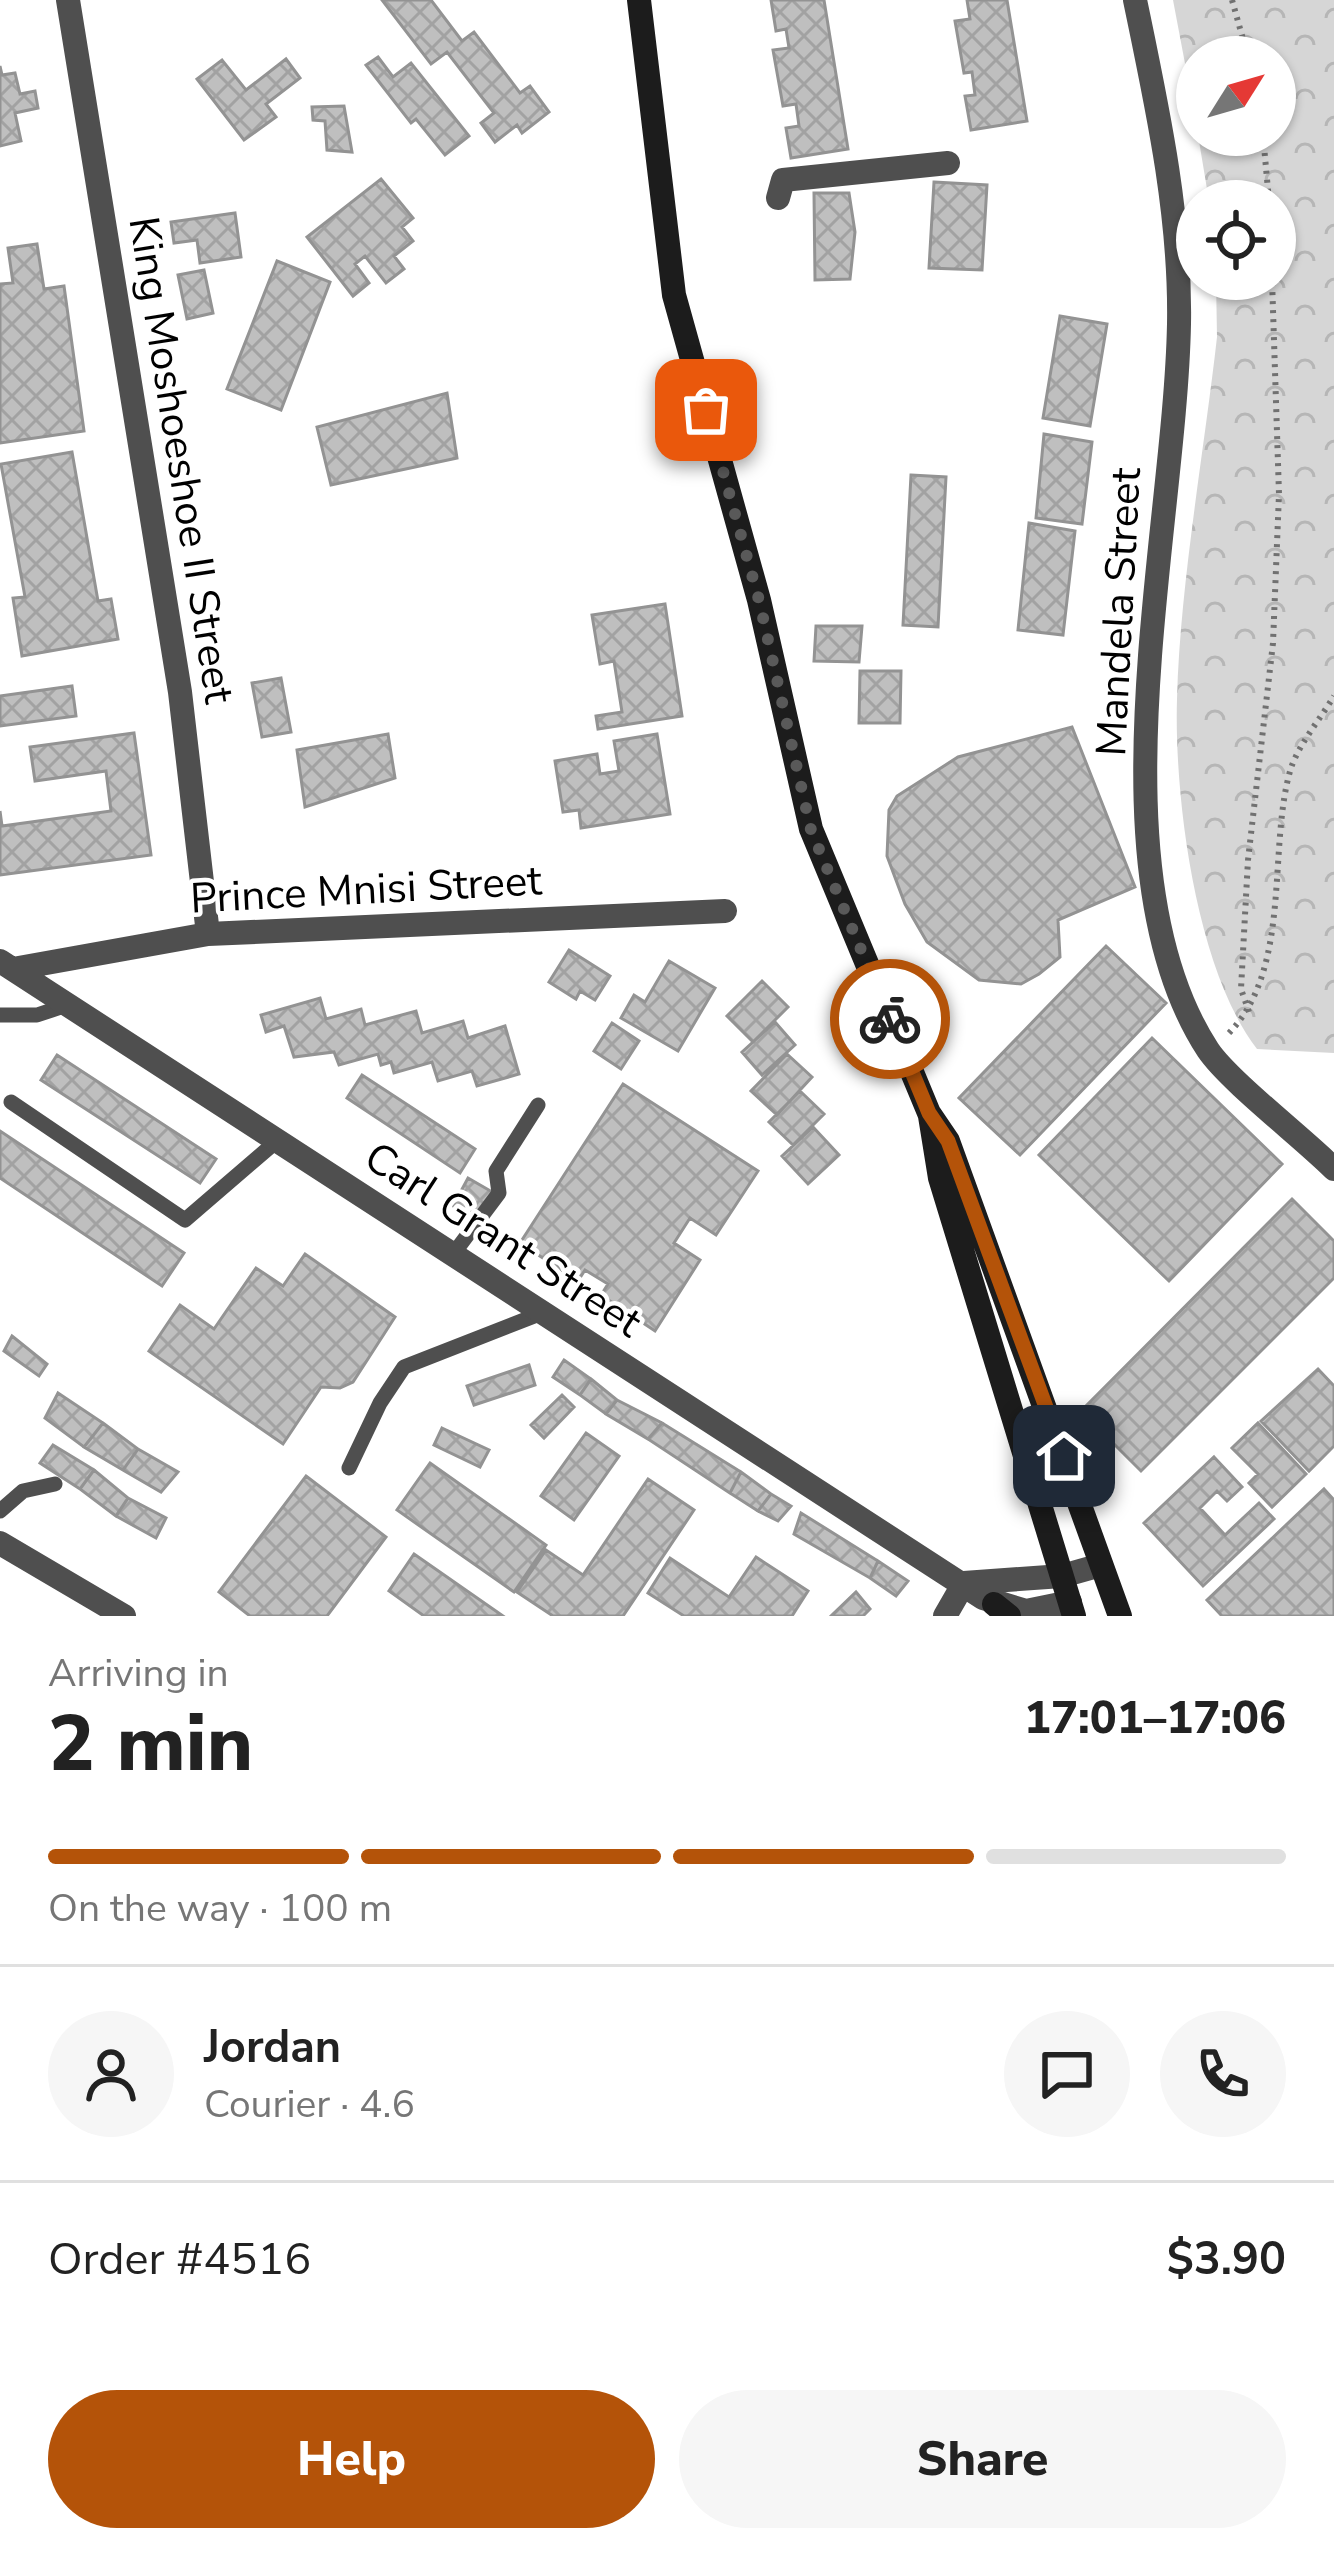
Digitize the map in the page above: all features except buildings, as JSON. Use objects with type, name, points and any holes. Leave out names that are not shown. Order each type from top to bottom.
[{"type":"main road","points":[[639,0],[674,295],[759,600],[811,830],[929,1113],[948,1141],[1120,1616]]},
{"type":"main road","points":[[929,1113],[940,1178],[1072,1609]]},
{"type":"street","name":"King Moshoeshoe II Street","points":[[68,0],[180,692],[208,934]]},
{"type":"street","name":"Mandela Street","points":[[1136,0],[1177,239],[1179,327],[1145,702],[1154,895],[1178,986],[1210,1053],[1334,1169]]},
{"type":"street","points":[[778,198],[783,180],[948,163]]},
{"type":"street","name":"Prince Mnisi Street","points":[[6,965],[208,934],[725,911]]},
{"type":"street","name":"Carl Grant Street","points":[[6,965],[1002,1610]]},
{"type":"street","points":[[0,1543],[124,1616]]},
{"type":"street","points":[[944,1616],[964,1583],[1062,1576],[1101,1565]]},
{"type":"street","points":[[1002,1610],[1072,1609]]},
{"type":"lane","points":[[0,1015],[37,1015],[64,1006]]},
{"type":"lane","points":[[10,1102],[185,1220],[278,1140]]},
{"type":"lane","points":[[451,1257],[499,1193],[496,1171],[538,1105]]},
{"type":"lane","points":[[349,1468],[380,1403],[404,1367],[542,1313]]},
{"type":"lane","points":[[0,1510],[23,1491],[55,1484]]},
{"type":"path","points":[[1232,0],[1242,36]]},
{"type":"path","points":[[1249,1012],[1241,988],[1248,860],[1273,643],[1279,515],[1273,300]]},
{"type":"path","points":[[1210,1053],[1249,1012],[1275,915],[1291,767],[1334,697]]},
{"type":"green space","points":[[1173,0],[1334,0],[1334,1053],[1257,1049],[1236,1015],[1218,975],[1193,882],[1177,739],[1179,655],[1217,337],[1216,300],[1296,300],[1296,180],[1206,180],[1202,156],[1296,156],[1296,36],[1180,36]]},
{"type":"way so far","points":[[706,410],[759,600],[811,830],[890,1019]]},
{"type":"route","points":[[890,1019],[929,1113],[948,1141],[1064,1456]]}]
